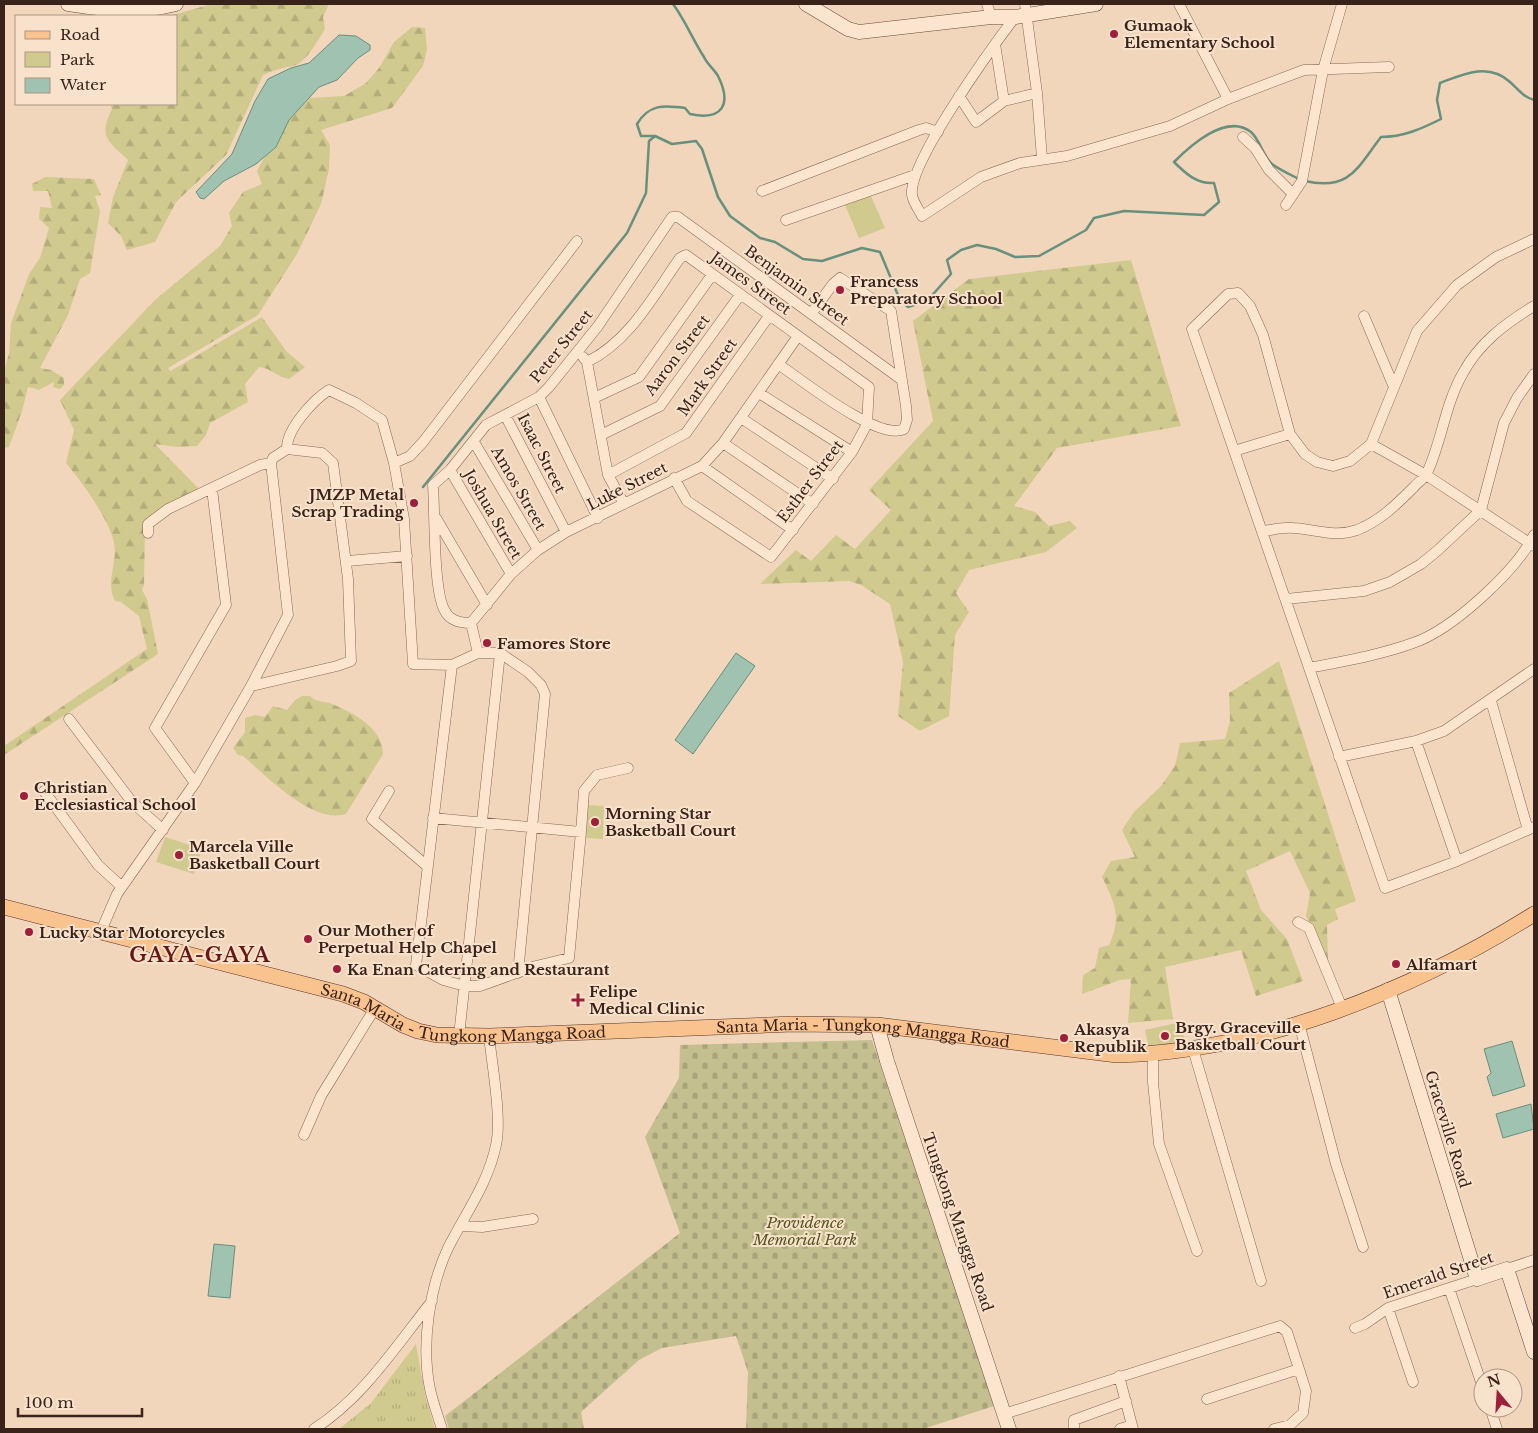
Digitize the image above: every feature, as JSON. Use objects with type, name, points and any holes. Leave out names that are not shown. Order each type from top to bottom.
[{"type":"main road","name":"Santa Maria - Tungkong Mangga Road","points":[[4,907],[344,994],[375,1008],[403,1025],[418,1031],[437,1035],[489,1036],[793,1024],[877,1025],[1116,1055],[1153,1055],[1233,1043],[1300,1023],[1388,990],[1459,957],[1534,914]]},
{"type":"street","points":[[68,4],[131,12],[153,10],[176,4]]},
{"type":"street","points":[[806,4],[848,29],[859,32],[989,10],[1022,12],[1096,4]]},
{"type":"street","points":[[1179,4],[1228,99]]},
{"type":"street","points":[[1286,205],[1302,180],[1323,70],[1342,4]]},
{"type":"street","points":[[1022,12],[995,44],[959,96],[915,175],[912,195],[922,216],[981,178],[1020,163],[1113,144],[1170,126],[1228,99],[1304,70],[1389,67]]},
{"type":"street","points":[[1022,12],[1037,93],[1042,159]]},
{"type":"street","points":[[995,44],[1004,101]]},
{"type":"street","points":[[959,96],[976,122],[1004,101],[1037,93]]},
{"type":"street","points":[[762,190],[926,128],[938,132]]},
{"type":"street","points":[[1243,136],[1255,148],[1269,170],[1293,194]]},
{"type":"street","points":[[786,220],[915,175]]},
{"type":"street","name":"Benjamin Street","points":[[674,216],[678,217],[902,380]]},
{"type":"street","name":"Peter Street","points":[[471,623],[459,623],[452,618],[445,612],[441,600],[434,485],[450,470],[486,425],[539,398],[578,351],[674,216]]},
{"type":"street","points":[[1491,701],[1531,828],[1456,861],[1385,888],[1192,329],[1228,294],[1238,292],[1250,306],[1263,335],[1290,434],[1305,454],[1317,462],[1332,466],[1350,460],[1371,444],[1417,331],[1457,284],[1496,257],[1534,240]]},
{"type":"street","points":[[394,464],[410,456],[423,442],[576,241]]},
{"type":"street","name":"James Street","points":[[587,362],[604,354],[620,340],[680,258],[686,255],[798,336]]},
{"type":"street","points":[[594,398],[638,377],[712,275]]},
{"type":"street","points":[[778,364],[867,424],[894,432],[904,429],[907,420],[891,312],[840,278],[833,284],[811,314]]},
{"type":"street","name":"Aaron Street","points":[[601,435],[629,423],[663,402],[740,294]]},
{"type":"street","points":[[1262,531],[1293,528],[1337,534],[1356,530],[1386,513],[1426,475],[1446,413],[1463,372],[1482,345],[1534,306]]},
{"type":"street","name":"Mark Street","points":[[608,475],[686,433],[769,316]]},
{"type":"street","points":[[1364,316],[1394,387]]},
{"type":"street","name":"Luke Street","points":[[471,623],[511,574],[538,550],[566,532],[702,466],[723,443],[798,336]]},
{"type":"street","name":"Esther Street","points":[[674,478],[687,501],[771,558],[833,479],[852,452],[867,424],[869,386],[798,336]]},
{"type":"street","points":[[578,351],[587,362],[608,475],[624,504]]},
{"type":"street","points":[[1286,599],[1364,591],[1390,582],[1421,564],[1481,510],[1504,423],[1517,398],[1534,374]]},
{"type":"street","points":[[287,449],[292,429],[320,396],[329,390],[356,403],[382,420],[394,464],[404,518],[413,664],[452,665],[478,653],[500,653],[528,672],[541,685],[545,694],[518,973]]},
{"type":"street","points":[[759,393],[852,452]]},
{"type":"street","points":[[539,398],[598,518]]},
{"type":"street","name":"Isaac Street","points":[[505,415],[566,532]]},
{"type":"street","points":[[741,418],[833,479]]},
{"type":"street","points":[[1234,452],[1290,434]]},
{"type":"street","name":"Amos Street","points":[[474,442],[538,550]]},
{"type":"street","points":[[723,443],[813,504]]},
{"type":"street","points":[[1309,668],[1381,653],[1416,643],[1481,598],[1533,541],[1426,475],[1371,444]]},
{"type":"street","points":[[101,931],[111,905],[122,886],[195,783],[251,686],[288,616],[271,463],[273,458],[287,449],[322,453],[333,463],[347,561],[350,661],[337,666],[251,686]]},
{"type":"street","points":[[148,533],[148,524],[168,509],[260,465],[271,463]]},
{"type":"street","points":[[702,466],[792,530]]},
{"type":"street","name":"Joshua Street","points":[[450,470],[511,574]]},
{"type":"street","points":[[195,783],[155,728],[226,605],[212,489]]},
{"type":"street","points":[[435,516],[487,605]]},
{"type":"street","points":[[347,561],[406,556]]},
{"type":"street","points":[[471,623],[478,653]]},
{"type":"street","points":[[460,1036],[500,653]]},
{"type":"street","points":[[452,665],[416,965],[443,980],[465,986],[480,986],[569,958],[584,791],[597,775],[628,768]]},
{"type":"street","points":[[1339,757],[1416,741],[1444,731],[1491,701],[1534,669]]},
{"type":"street","points":[[69,719],[132,802],[163,830]]},
{"type":"street","points":[[1416,741],[1456,861]]},
{"type":"street","points":[[44,791],[98,865],[122,886]]},
{"type":"street","points":[[389,791],[372,819],[427,866]]},
{"type":"street","points":[[433,818],[581,832]]},
{"type":"street","points":[[1298,922],[1309,928],[1342,1008]]},
{"type":"street","name":"Graceville Road","points":[[1388,990],[1477,1279]]},
{"type":"street","points":[[304,1135],[321,1096],[375,1008]]},
{"type":"street","points":[[1300,1023],[1336,1164],[1363,1248]]},
{"type":"street","name":"Tungkong Mangga Road","points":[[877,1025],[887,1061],[1009,1429]]},
{"type":"street","points":[[442,1429],[428,1378],[427,1344],[432,1300],[446,1254],[484,1183],[497,1143],[489,1036]]},
{"type":"street","points":[[1193,1049],[1261,1281]]},
{"type":"street","points":[[1153,1055],[1153,1082],[1159,1144],[1197,1251]]},
{"type":"street","points":[[462,1226],[482,1227],[533,1219]]},
{"type":"street","name":"Emerald Street","points":[[1355,1328],[1388,1308],[1534,1260]]},
{"type":"street","points":[[1507,1269],[1534,1352]]},
{"type":"street","points":[[1449,1288],[1476,1368]]},
{"type":"street","points":[[314,1429],[335,1415],[362,1387],[432,1300]]},
{"type":"street","points":[[1388,1308],[1413,1382]]},
{"type":"street","points":[[1004,1414],[1280,1326],[1288,1332],[1306,1391],[1303,1413],[1290,1425],[1274,1429]]},
{"type":"street","points":[[1207,1399],[1299,1369]]},
{"type":"street","points":[[1119,1376],[1133,1427],[1120,1429]]},
{"type":"street","points":[[1074,1429],[1074,1420],[1126,1401]]},
{"type":"green space","points":[[212,4],[329,4],[323,17],[325,29],[311,50],[298,64],[263,75],[226,155],[176,202],[155,242],[127,250],[121,236],[108,223],[113,197],[128,160],[110,143],[107,138],[106,126],[112,109],[110,105],[178,105],[178,15],[173,15]]},
{"type":"green space","points":[[412,27],[425,28],[427,49],[423,66],[392,108],[321,130],[330,145],[329,169],[321,204],[297,254],[258,315],[168,368],[170,371],[262,317],[287,352],[305,367],[289,379],[259,367],[245,384],[248,402],[210,423],[206,435],[197,446],[177,447],[155,444],[199,489],[145,523],[144,585],[142,590],[147,599],[158,654],[4,755],[4,746],[147,649],[139,616],[121,602],[115,601],[112,594],[111,579],[115,550],[107,523],[87,490],[66,463],[74,430],[60,400],[155,300],[220,246],[232,226],[229,213],[243,192],[262,184],[257,171],[265,156],[276,147],[289,120],[310,98],[344,96],[366,83],[379,68],[394,42]]},
{"type":"green space","points":[[45,177],[94,179],[101,195],[95,196],[100,211],[90,273],[80,279],[68,315],[40,368],[51,370],[64,378],[64,385],[60,389],[53,387],[54,382],[39,390],[28,387],[22,411],[9,447],[4,448],[4,370],[9,354],[11,323],[29,274],[40,258],[49,228],[39,219],[40,207],[52,208],[48,191],[33,191],[32,184]]},
{"type":"green space","points":[[870,194],[885,228],[859,238],[845,205]]},
{"type":"green space","points":[[1131,260],[1181,426],[1057,448],[1014,506],[1035,512],[1049,526],[1070,521],[1077,528],[1046,552],[969,570],[956,593],[969,612],[955,635],[949,716],[920,731],[898,716],[903,662],[890,604],[861,585],[849,581],[760,584],[796,550],[811,561],[836,535],[855,549],[891,510],[869,490],[933,421],[913,321],[969,279]]},
{"type":"green space","points":[[1279,661],[1356,901],[1335,909],[1338,919],[1327,925],[1328,963],[1306,916],[1310,893],[1290,851],[1246,871],[1261,910],[1287,939],[1303,981],[1256,996],[1241,950],[1165,967],[1173,1019],[1128,1023],[1131,979],[1120,980],[1082,994],[1083,975],[1095,968],[1099,948],[1109,945],[1115,926],[1115,910],[1102,877],[1111,861],[1135,857],[1122,830],[1134,812],[1161,786],[1175,766],[1180,743],[1225,739],[1230,721],[1229,693]]},
{"type":"green space","points":[[302,696],[310,696],[332,704],[358,717],[373,729],[382,745],[383,754],[346,814],[333,815],[305,806],[291,797],[243,756],[238,755],[233,748],[245,732],[245,718],[255,715],[265,717],[273,706],[287,710],[295,700]]},
{"type":"green space","name":"Morning Star Basketball Court","points":[[588,805],[604,806],[603,839],[586,838]]},
{"type":"green space","name":"Marcela Ville Basketball Court","points":[[165,837],[202,849],[194,874],[156,862]]},
{"type":"green space","name":"Brgy. Graceville Basketball Court","points":[[1181,1022],[1185,1041],[1149,1049],[1145,1030]]},
{"type":"green space","name":"Providence Memorial Park","points":[[872,1040],[994,1406],[923,1429],[746,1429],[748,1372],[736,1336],[662,1348],[639,1360],[581,1412],[584,1429],[449,1429],[445,1416],[680,1233],[645,1137],[679,1078],[680,1045]]},
{"type":"green space","points":[[416,1344],[425,1395],[435,1429],[339,1429],[371,1403]]},
{"type":"water","points":[[339,35],[356,36],[370,45],[370,50],[358,58],[337,80],[319,87],[289,120],[276,147],[256,164],[224,181],[204,199],[200,198],[196,192],[232,154],[255,101],[268,79],[291,68],[309,63]]},
{"type":"water","points":[[736,653],[755,666],[693,754],[675,740]]},
{"type":"water","points":[[1512,1041],[1525,1086],[1493,1096],[1487,1077],[1491,1073],[1484,1049]]},
{"type":"water","points":[[1531,1104],[1534,1129],[1503,1138],[1496,1114]]},
{"type":"water","points":[[214,1244],[235,1246],[230,1298],[208,1296]]},
{"type":"waterway","points":[[673,4],[705,60],[718,76],[722,86],[724,102],[722,108],[717,112],[701,116],[690,114],[685,108],[664,106],[652,109],[637,124],[641,136],[655,136],[672,144],[696,141],[702,149],[718,197],[730,216],[760,238],[775,242],[803,259],[822,261],[862,248],[880,252],[900,300],[908,307],[927,301],[951,274],[947,260],[961,250],[977,245],[996,249],[1015,257],[1039,256],[1086,230],[1094,218],[1124,211],[1204,215],[1219,202],[1214,183],[1197,180],[1174,162],[1190,147],[1221,129],[1231,126],[1241,127],[1251,132],[1272,164],[1299,179]]},
{"type":"waterway","points":[[1305,181],[1332,183],[1342,180],[1358,167],[1381,137],[1397,136],[1412,132],[1441,119],[1437,100],[1440,83],[1458,76],[1467,73],[1493,72],[1502,76],[1524,95],[1534,100]]},
{"type":"waterway","points":[[423,487],[627,233],[646,193],[649,141],[654,137]]},
{"type":"place","name":"Gumaok Elementary School","points":[[1114,34]]},
{"type":"place","name":"Francess Preparatory School","points":[[840,290]]},
{"type":"place","name":"JMZP Metal Scrap Trading","points":[[414,503]]},
{"type":"place","name":"Famores Store","points":[[487,643]]},
{"type":"place","name":"Christian Ecclesiastical School","points":[[24,796]]},
{"type":"place","name":"Morning Star Basketball Court","points":[[595,822]]},
{"type":"place","name":"Marcela Ville Basketball Court","points":[[179,855]]},
{"type":"place","name":"Lucky Star Motorcycles","points":[[29,932]]},
{"type":"place","name":"Our Mother of Perpetual Help Chapel","points":[[308,939]]},
{"type":"place","name":"Alfamart","points":[[1396,964]]},
{"type":"place","name":"Ka Enan Catering and Restaurant","points":[[337,969]]},
{"type":"place","name":"Felipe Medical Clinic","points":[[578,1000]]},
{"type":"place","name":"Brgy. Graceville Basketball Court","points":[[1165,1036]]},
{"type":"place","name":"Akasya Republik","points":[[1064,1038]]},
{"type":"district","name":"GAYA-GAYA","points":[[200,955]]}]
